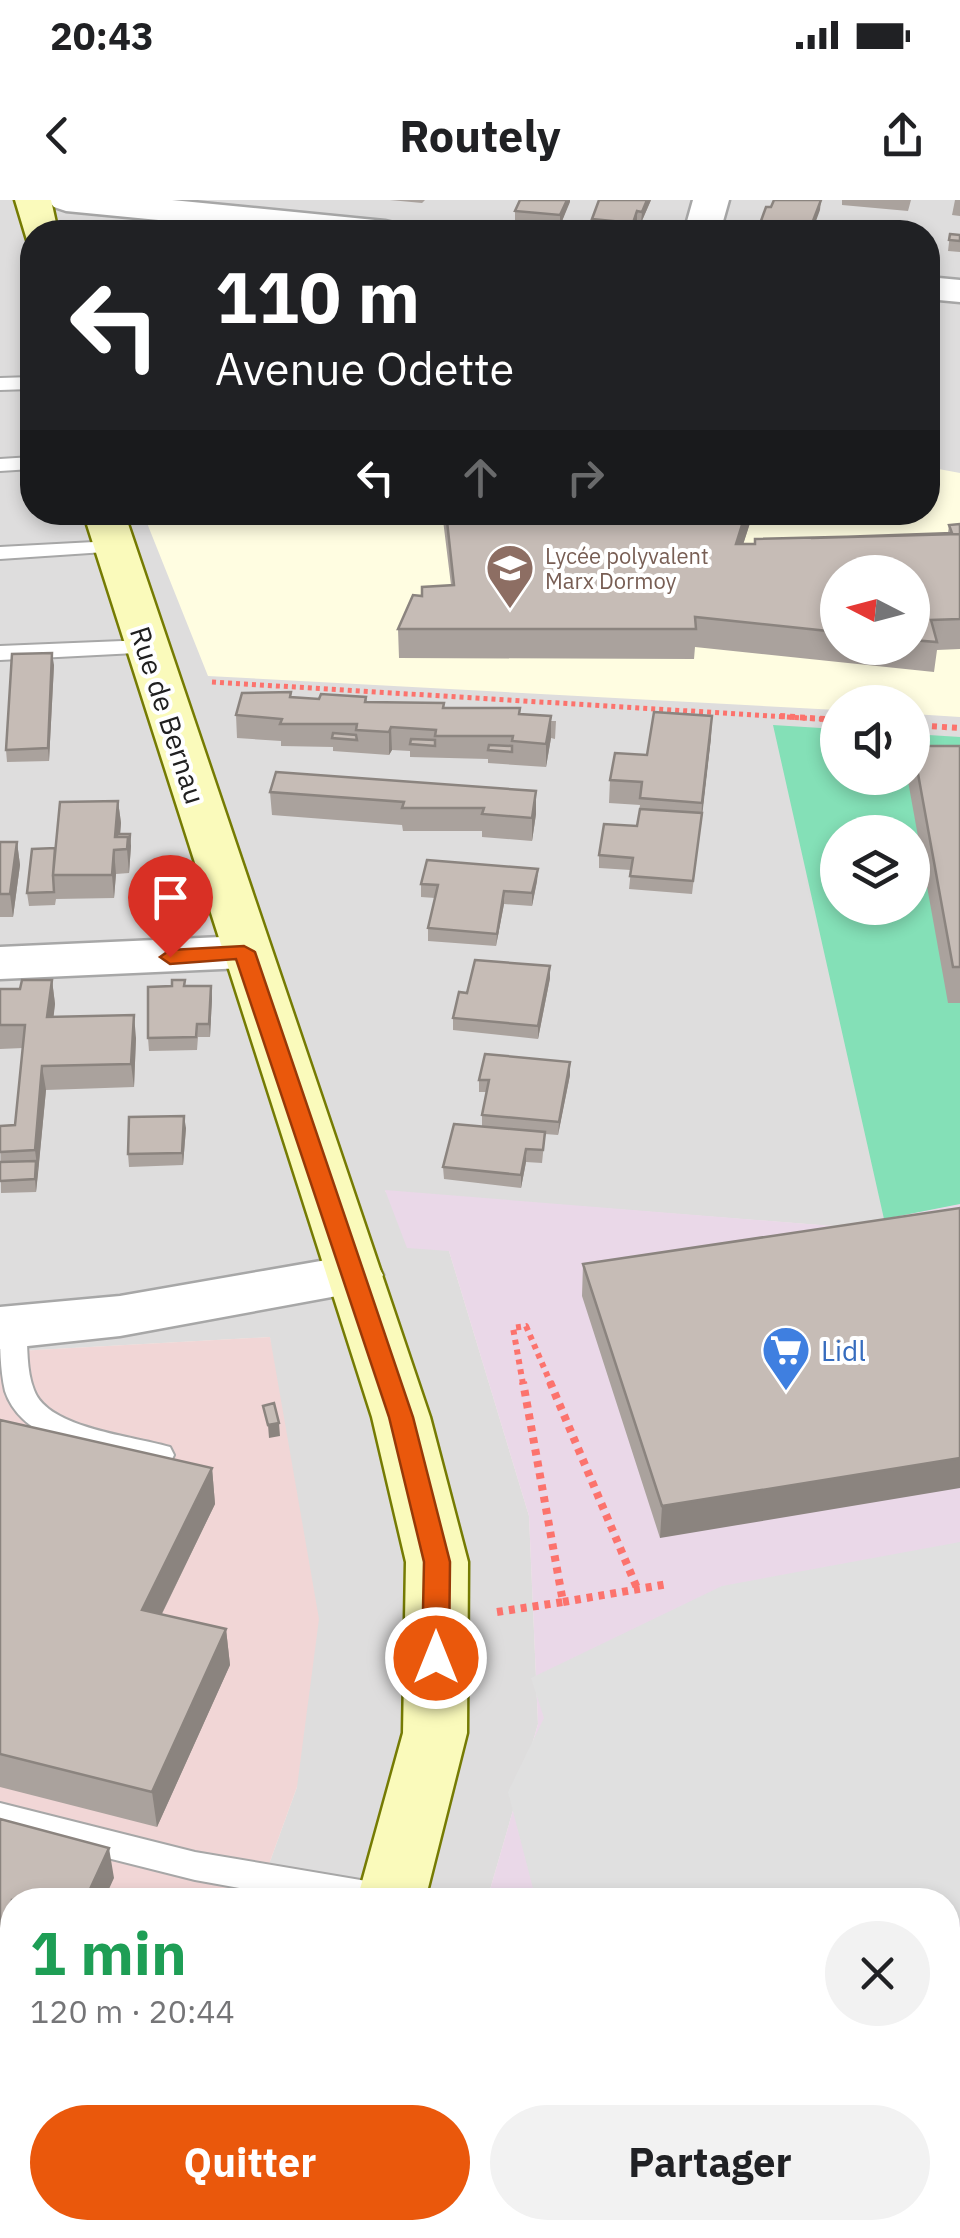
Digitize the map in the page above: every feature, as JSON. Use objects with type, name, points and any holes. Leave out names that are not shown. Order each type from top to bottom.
[{"type":"street","points":[[66,200],[265,220]]},
{"type":"street","name":"Rue de Bernau","points":[[108,530],[244,952],[356,1275],[401,1417],[437,1562],[435,1733],[394,1888]]},
{"type":"street","points":[[0,963],[244,952]]},
{"type":"street","points":[[6,1327],[120,1316],[356,1275]]},
{"type":"lane","points":[[0,553],[108,530]]},
{"type":"lane","points":[[0,654],[154,663]]},
{"type":"lane","points":[[6,1327],[17,1379],[31,1414],[48,1424],[159,1455]]},
{"type":"lane","points":[[0,1817],[195,1866],[322,1888]]},
{"type":"path","points":[[154,663],[820,718]]},
{"type":"path","points":[[930,726],[960,728]]},
{"type":"path","points":[[562,1602],[513,1328],[526,1326],[637,1588]]},
{"type":"path","points":[[436,1620],[668,1584]]},
{"type":"shaded area","points":[[0,200],[960,200],[960,1204],[885,1219],[883,1230],[385,1191],[449,1251],[529,1516],[538,1724],[490,1888],[260,1888],[297,1787],[270,1337],[0,1352]]},
{"type":"shaded area","name":"Lycée polyvalent Marx Dormoy","points":[[940,469],[960,473],[960,717],[930,715],[930,685],[820,685],[820,709],[208,676],[148,525],[940,525]]},
{"type":"shaded area","points":[[385,1190],[883,1230],[884,1219],[960,1204],[960,1888],[490,1888],[538,1724],[529,1516],[449,1251],[407,1248]]},
{"type":"shaded area","points":[[270,1337],[319,1619],[297,1787],[260,1888],[0,1888],[0,1352]]},
{"type":"shaded area","points":[[960,1542],[960,1888],[533,1888],[508,1792],[544,1718],[531,1678],[722,1586]]},
{"type":"green space","points":[[773,725],[820,728],[820,795],[930,795],[930,735],[960,737],[960,1204],[884,1219]]},
{"type":"building","points":[[520,200],[567,200],[560,215],[515,211]]},
{"type":"building","points":[[599,200],[647,200],[634,220],[592,219]]},
{"type":"building","points":[[774,200],[821,200],[813,220],[761,220],[766,207],[771,207]]},
{"type":"building","points":[[950,234],[960,235],[960,241],[949,240]]},
{"type":"building","points":[[960,524],[960,534],[811,538],[952,533],[949,525]]},
{"type":"building","name":"Lycée polyvalent Marx Dormoy","points":[[447,525],[742,525],[736,544],[755,544],[755,539],[960,534],[960,619],[931,620],[937,642],[930,641],[930,555],[820,555],[820,630],[695,617],[696,629],[398,629],[413,595],[422,596],[422,587],[454,585]]},
{"type":"building","points":[[52,653],[48,748],[6,750],[12,654]]},
{"type":"building","points":[[291,692],[290,697],[319,699],[321,694],[366,697],[365,702],[444,703],[443,708],[520,708],[519,714],[551,716],[546,744],[512,741],[513,736],[435,736],[436,730],[356,730],[357,724],[280,724],[282,719],[236,715],[242,693]]},
{"type":"building","points":[[654,712],[712,716],[702,803],[640,798],[642,782],[610,780],[615,753],[647,755]]},
{"type":"building","points":[[333,733],[356,735],[357,740],[332,738]]},
{"type":"building","points":[[411,739],[435,740],[435,746],[410,744]]},
{"type":"building","points":[[489,745],[512,746],[512,752],[488,750]]},
{"type":"building","points":[[930,746],[960,746],[960,967],[953,967],[930,840],[930,815],[925,815],[922,795],[930,795]]},
{"type":"building","points":[[276,772],[536,791],[532,818],[482,814],[484,808],[402,808],[404,802],[270,792]]},
{"type":"building","points":[[118,801],[115,837],[128,837],[127,849],[114,850],[112,875],[53,875],[60,802]]},
{"type":"building","points":[[640,809],[702,813],[693,881],[630,876],[633,858],[599,855],[604,824],[637,826]]},
{"type":"building","points":[[0,842],[17,842],[10,894],[0,894]]},
{"type":"building","points":[[55,848],[54,892],[27,893],[32,849]]},
{"type":"building","points":[[427,860],[538,869],[532,893],[504,891],[497,934],[428,928],[438,885],[421,884]]},
{"type":"building","points":[[475,960],[550,966],[538,1026],[453,1018],[459,992],[467,993]]},
{"type":"building","points":[[22,980],[52,980],[47,1017],[134,1015],[131,1064],[42,1066],[35,1150],[0,1152],[0,1126],[15,1125],[25,1025],[0,1025],[0,989],[20,989]]},
{"type":"building","points":[[172,980],[185,980],[184,986],[211,986],[209,1024],[197,1024],[196,1037],[148,1038],[148,987],[172,986]]},
{"type":"building","points":[[485,1054],[570,1062],[559,1122],[482,1115],[489,1080],[479,1080]]},
{"type":"building","points":[[184,1116],[182,1153],[128,1154],[129,1117]]},
{"type":"building","points":[[454,1124],[545,1132],[543,1150],[526,1149],[521,1175],[443,1167]]},
{"type":"building","points":[[36,1161],[35,1179],[0,1181],[0,1162]]},
{"type":"building","name":"Lidl","points":[[960,1208],[960,1458],[662,1506],[583,1264]]},
{"type":"building","points":[[274,1403],[279,1423],[268,1425],[263,1406]]},
{"type":"building","points":[[0,1420],[212,1468],[142,1610],[226,1629],[152,1792],[0,1754]]},
{"type":"building","points":[[0,1819],[109,1848],[91,1888],[0,1888]]},
{"type":"place","name":"Lycée polyvalent Marx Dormoy","points":[[510,610]]},
{"type":"place","name":"Lidl","points":[[786,1392]]},
{"type":"route","points":[[170,957],[244,952],[401,1417],[437,1562],[436,1658]]}]
